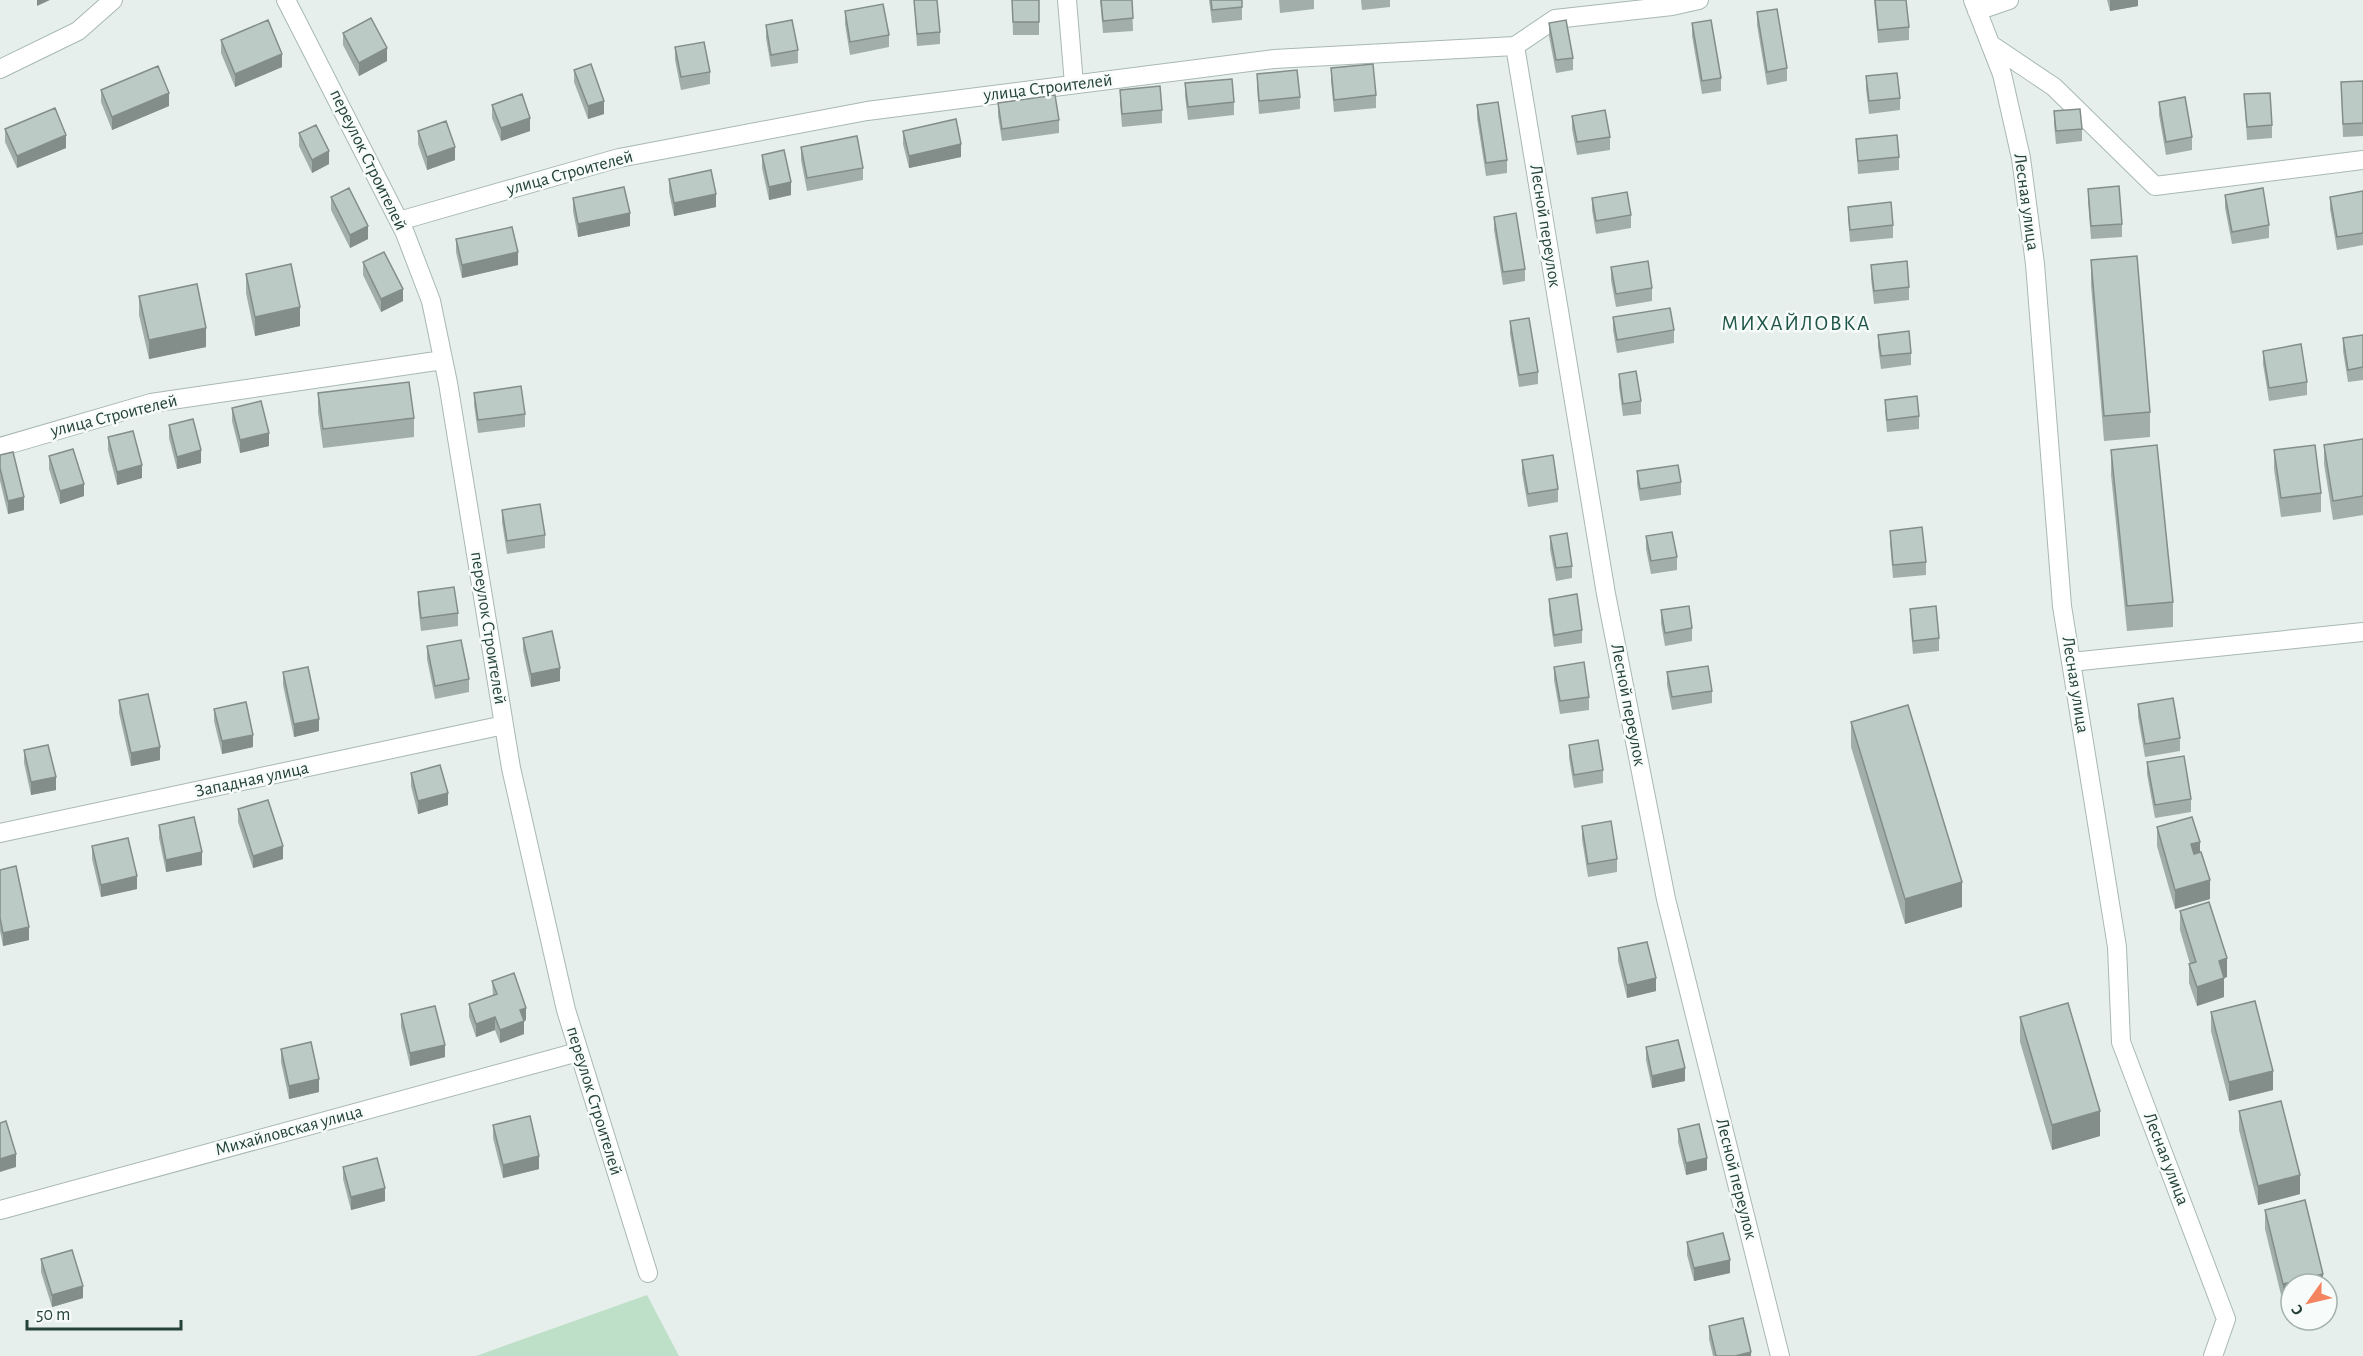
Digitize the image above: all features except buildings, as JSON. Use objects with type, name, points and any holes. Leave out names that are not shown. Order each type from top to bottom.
[{"type":"street","points":[[0,69],[78,31],[113,0]]},
{"type":"street","name":"переулок Строителей","points":[[286,0],[399,222],[431,301],[443,360],[511,768],[566,1010],[648,1273]]},
{"type":"street","points":[[1067,0],[1074,84]]},
{"type":"street","points":[[1515,46],[1555,19],[1672,6],[1700,0]]},
{"type":"street","points":[[1975,6],[2010,0]]},
{"type":"street","name":"Лесная улица","points":[[1975,6],[2002,74],[2021,158],[2036,276],[2062,606],[2117,947],[2121,1042],[2226,1319],[2213,1356]]},
{"type":"street","points":[[1990,44],[2054,87],[2156,186],[2363,160]]},
{"type":"street","name":"улица Строителей","points":[[399,222],[619,158],[867,111],[1274,59],[1515,46]]},
{"type":"street","name":"Лесной переулок","points":[[1515,46],[1606,594],[1666,899],[1780,1356]]},
{"type":"street","name":"улица Строителей","points":[[0,447],[151,403],[443,360]]},
{"type":"street","points":[[2071,662],[2363,632]]},
{"type":"street","name":"Западная улица","points":[[0,833],[504,725]]},
{"type":"street","name":"Михайловская улица","points":[[0,1210],[578,1052]]},
{"type":"green space","points":[[647,1295],[679,1356],[476,1356]]},
{"type":"district","name":"МИХАЙЛОВКА","points":[[1796,323]]}]
